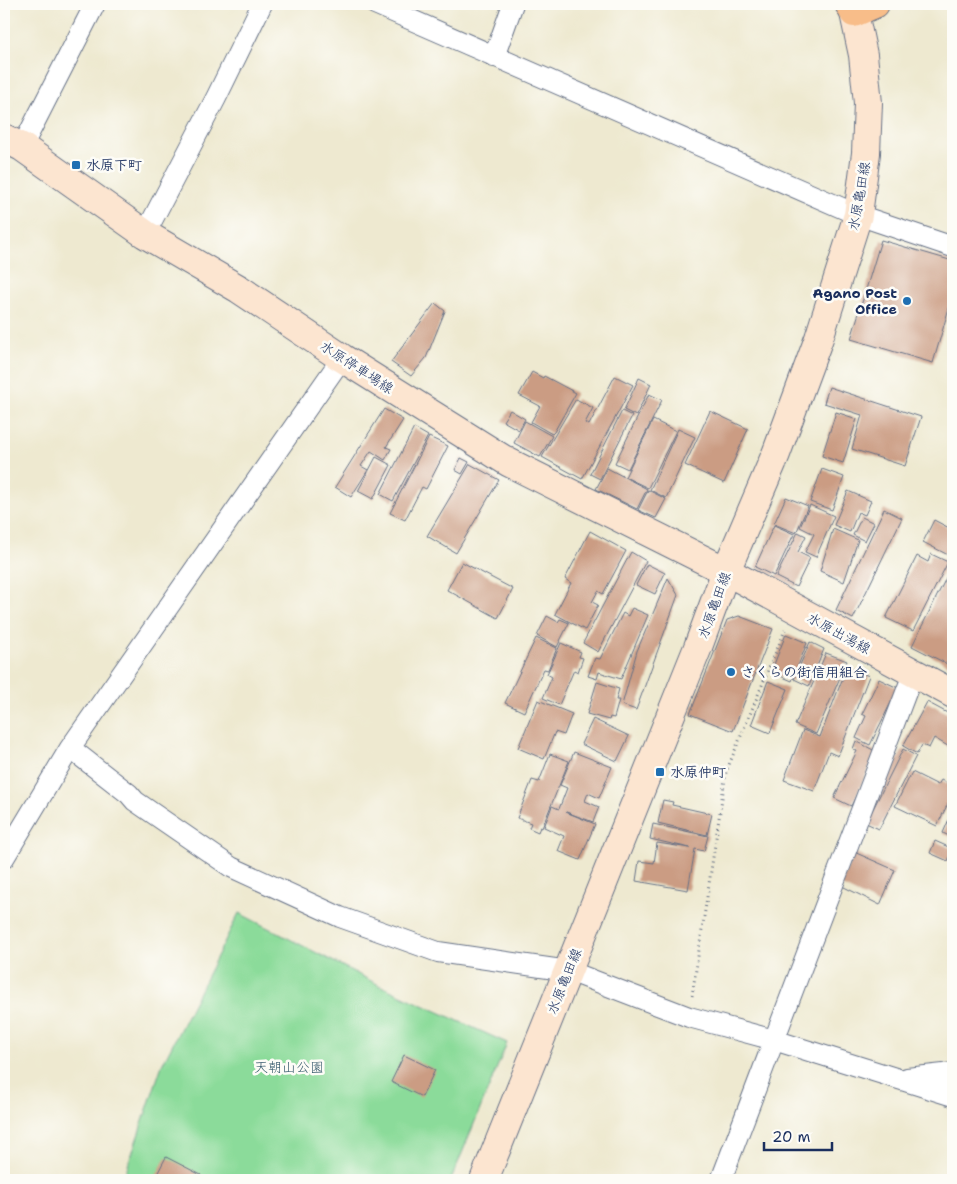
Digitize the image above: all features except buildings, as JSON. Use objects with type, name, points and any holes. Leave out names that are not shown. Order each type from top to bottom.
[{"type":"main road","name":"水原亀田線","points":[[484,1180],[698,647],[726,571],[776,454],[816,347],[858,215],[866,153],[868,103],[860,7]]},
{"type":"main road","name":"水原停車場線","points":[[13,142],[144,234],[239,289],[342,358],[508,462],[726,571]]},
{"type":"main road","name":"水原出湯線","points":[[726,571],[953,694]]},
{"type":"street","points":[[13,142],[95,4]]},
{"type":"street","points":[[144,234],[216,98],[262,4]]},
{"type":"street","points":[[375,4],[858,215],[953,247]]},
{"type":"street","points":[[494,57],[514,4]]},
{"type":"street","points":[[4,858],[70,748],[342,358]]},
{"type":"street","points":[[721,1180],[913,674]]},
{"type":"street","points":[[70,748],[129,794],[135,801],[231,867],[340,917],[438,952],[569,970],[689,1017],[774,1040],[953,1096]]},
{"type":"street","points":[[900,1079],[953,1073]]},
{"type":"path","points":[[689,1017],[726,772],[794,608]]},
{"type":"green space","name":"天朝山公園","points":[[239,913],[381,986],[507,1043],[451,1180],[123,1180],[162,1065]]},
{"type":"place","name":"水原下町","points":[[76,165]]},
{"type":"place","name":"Agano Post Office","points":[[907,301]]},
{"type":"place","name":"さくらの街信用組合","points":[[731,672]]},
{"type":"place","name":"水原仲町","points":[[660,772]]}]
